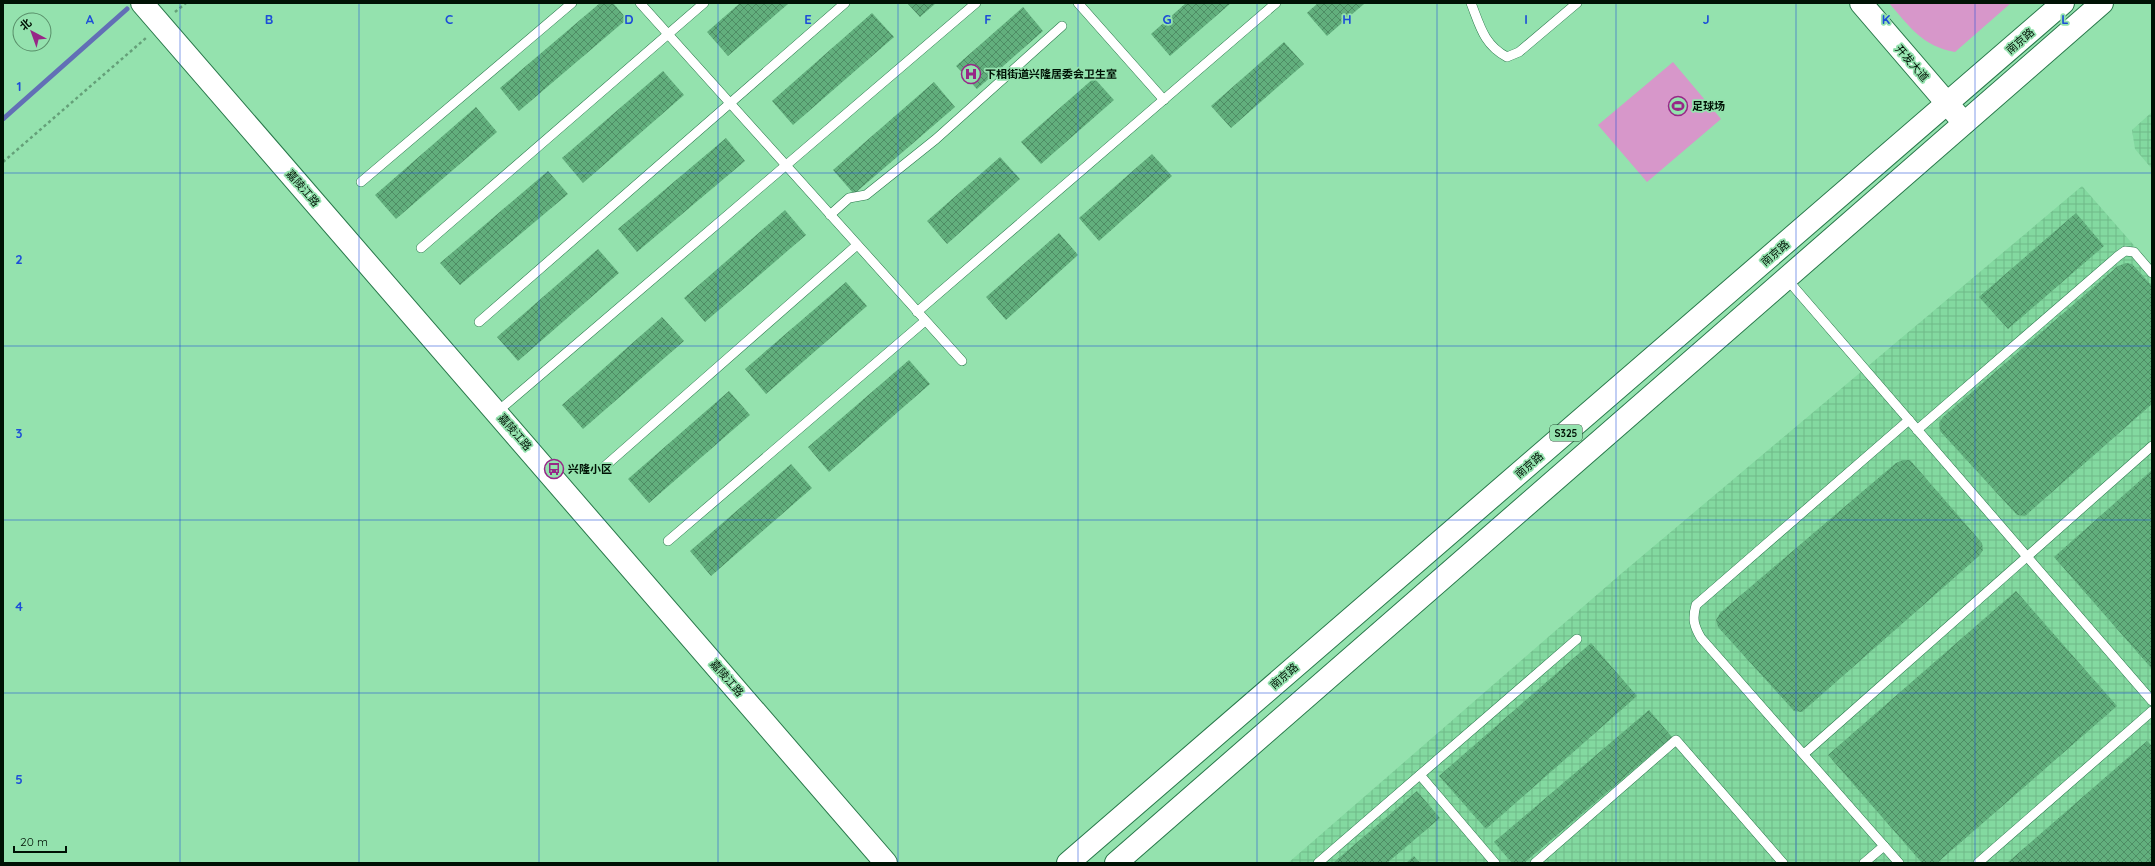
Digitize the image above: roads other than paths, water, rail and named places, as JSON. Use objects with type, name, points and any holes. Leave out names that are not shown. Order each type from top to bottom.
[{"type":"main road","name":"嘉陵江路","points":[[142,3],[886,863]]},
{"type":"main road","name":"开发大道","points":[[1861,3],[1964,123]]},
{"type":"main road","name":"南京路","points":[[1068,863],[1948,104],[2063,3]]},
{"type":"main road","name":"S325","points":[[1116,863],[2102,3]]},
{"type":"lane","points":[[361,182],[572,3]]},
{"type":"lane","points":[[640,3],[962,362]]},
{"type":"lane","points":[[421,248],[704,3]]},
{"type":"lane","points":[[479,322],[845,3]]},
{"type":"lane","points":[[497,412],[976,3]]},
{"type":"lane","points":[[917,312],[1276,3]]},
{"type":"lane","points":[[1472,3],[1481,29],[1494,50],[1507,57],[1519,52],[1577,3]]},
{"type":"lane","points":[[1081,4],[1164,100]]},
{"type":"lane","points":[[830,214],[849,198],[866,195],[936,139],[1062,26]]},
{"type":"lane","points":[[604,467],[857,245]]},
{"type":"lane","points":[[1917,430],[2125,251],[2134,252],[2152,273]]},
{"type":"lane","points":[[1786,278],[2152,701]]},
{"type":"lane","points":[[668,541],[925,321]]},
{"type":"lane","points":[[1899,863],[1701,638],[1695,628],[1693,618],[1696,605],[1908,420]]},
{"type":"lane","points":[[1804,754],[2152,446]]},
{"type":"lane","points":[[1318,863],[1577,638]]},
{"type":"lane","points":[[1978,863],[2152,711]]},
{"type":"lane","points":[[1535,863],[1676,740],[1783,863]]},
{"type":"lane","points":[[1420,775],[1495,863]]},
{"type":"lane","points":[[1864,863],[1884,846]]},
{"type":"waterway","points":[[3,119],[127,9]]},
{"type":"place","name":"下相街道兴隆居委会卫生室","points":[[971,74]]},
{"type":"place","name":"足球场","points":[[1678,106]]},
{"type":"place","name":"兴隆小区","points":[[554,469]]}]
